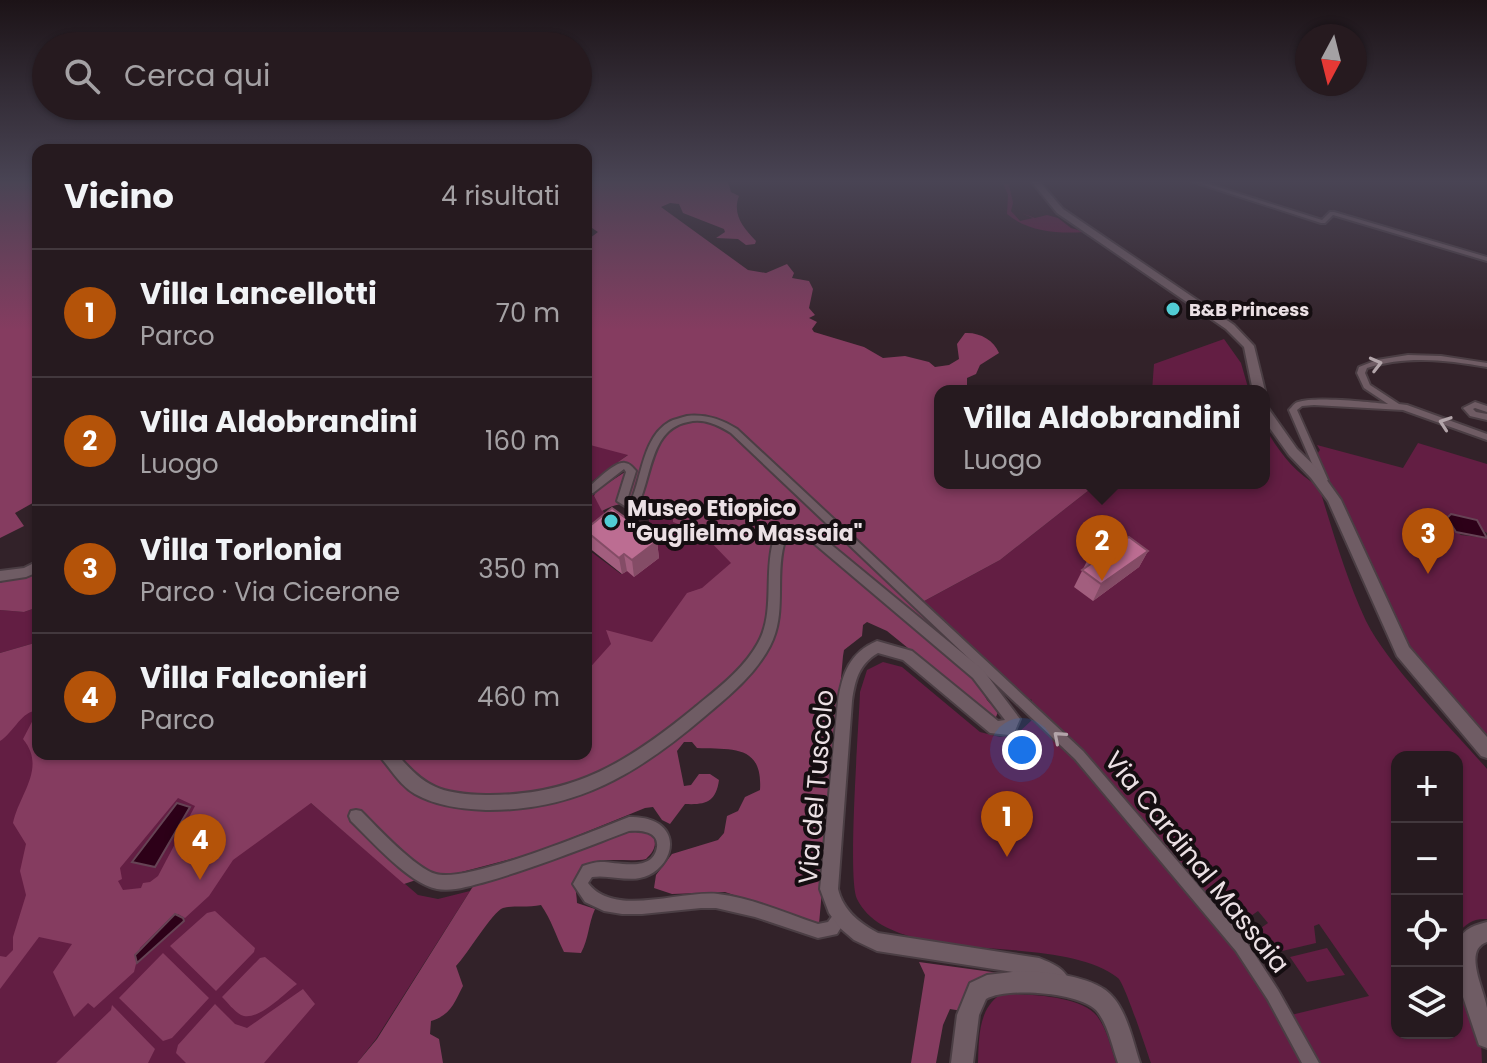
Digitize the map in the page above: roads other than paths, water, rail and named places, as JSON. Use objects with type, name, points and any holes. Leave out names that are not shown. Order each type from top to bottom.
[{"type":"main road","points":[[1089,231],[1230,327],[1249,346],[1258,385]]},
{"type":"main road","points":[[1270,420],[1330,495],[1403,651],[1487,750]]},
{"type":"main road","points":[[1487,932],[1476,934],[1468,940],[1464,957],[1487,1037]]},
{"type":"main road","points":[[962,1063],[972,1003],[982,988],[998,983],[1064,986],[1087,991],[1103,1003],[1129,1063]]},
{"type":"street","points":[[1391,231],[1487,259]]},
{"type":"street","points":[[1487,365],[1422,359],[1392,360],[1363,367],[1361,373],[1367,386],[1404,407],[1487,437]]},
{"type":"street","points":[[1330,495],[1293,410],[1299,404],[1314,402],[1404,407]]},
{"type":"street","points":[[1469,431],[1482,417],[1468,407],[1475,405],[1487,409]]},
{"type":"street","name":"Via Cardinal Massaia","points":[[592,489],[617,469],[626,466],[631,471],[622,501],[626,505],[633,504],[637,501],[658,433],[681,420],[696,418],[724,424],[1018,711],[1079,755],[1241,946],[1275,998],[1311,1063]]},
{"type":"street","points":[[1282,438],[1292,446],[1304,446],[1308,440]]},
{"type":"street","points":[[392,760],[420,789],[438,796],[487,802],[516,802],[570,794],[637,761],[736,682],[751,665],[766,642],[774,616],[779,542],[798,533],[819,540],[1018,711]]},
{"type":"street","points":[[0,576],[32,569]]},
{"type":"street","name":"Via del Tuscolo","points":[[841,916],[829,889],[847,685],[860,657],[877,647],[893,649],[910,658],[995,728],[1009,728],[1018,711]]},
{"type":"street","points":[[356,816],[426,877],[447,883],[521,864],[629,824],[644,822],[657,827],[662,835],[664,845],[656,861],[638,871],[595,868],[588,871],[580,884],[584,894],[592,899],[633,907],[719,902],[818,931],[832,929],[841,916],[857,932],[877,942],[1039,967],[1052,972],[1064,986]]},
{"type":"place","name":"B&B Princess","points":[[1173,309]]},
{"type":"place","name":"Museo Etiopico \"Guglielmo Massaia\"","points":[[611,521]]},
{"type":"place","name":"Villa Torlonia","points":[[1428,574]]},
{"type":"place","name":"Villa Aldobrandini","points":[[1102,581]]},
{"type":"place","name":"Villa Lancellotti","points":[[1007,857]]},
{"type":"place","name":"Villa Falconieri","points":[[200,880]]}]
